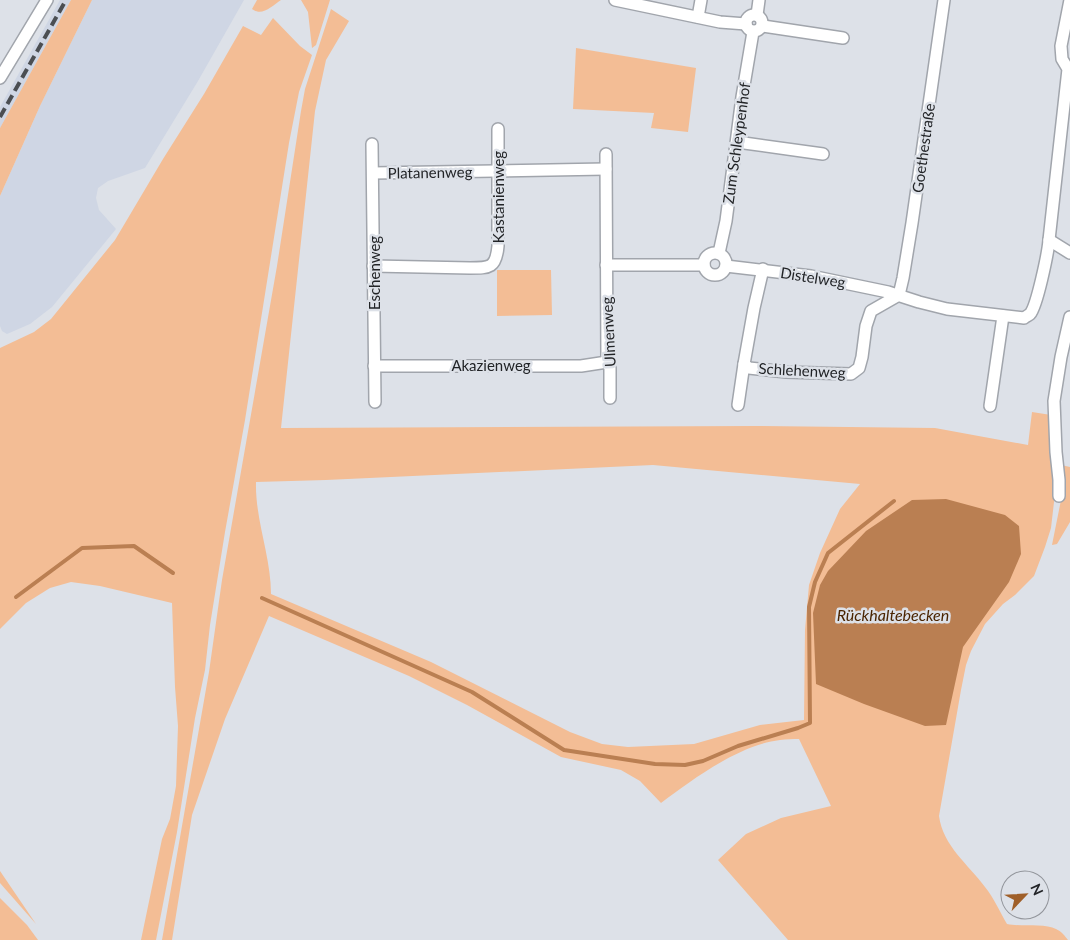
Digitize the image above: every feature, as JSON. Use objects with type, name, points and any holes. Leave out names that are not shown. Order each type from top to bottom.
[{"type":"street","points":[[0,78],[47,0]]},
{"type":"street","points":[[615,0],[652,4],[720,22],[843,38]]},
{"type":"street","points":[[698,17],[701,0]]},
{"type":"street","points":[[754,27],[762,19],[757,15],[759,0]]},
{"type":"street","name":"Goethestraße","points":[[899,295],[912,224],[944,0]]},
{"type":"street","points":[[1070,0],[1061,46],[1062,59],[1069,68],[1049,240],[1070,253]]},
{"type":"street","name":"Zum Schleypenhof","points":[[719,253],[726,221],[742,97],[754,27]]},
{"type":"street","name":"Kastanienweg","points":[[373,266],[486,268],[493,265],[498,246],[498,129]]},
{"type":"street","points":[[736,142],[823,154]]},
{"type":"street","name":"Eschenweg","points":[[372,144],[374,173],[375,402]]},
{"type":"street","name":"Ulmenweg","points":[[606,154],[607,362],[610,368],[610,398]]},
{"type":"street","name":"Platanenweg","points":[[374,173],[606,169]]},
{"type":"street","name":"Distelweg","points":[[726,266],[849,283],[947,309],[1024,318],[1030,315],[1036,304],[1047,258],[1049,240]]},
{"type":"street","points":[[713,253],[719,253],[725,260],[726,266],[723,272],[715,275],[708,272],[704,265],[706,257],[713,253]]},
{"type":"street","points":[[606,265],[704,265]]},
{"type":"street","name":"Schlehenweg","points":[[738,405],[754,308],[763,270]]},
{"type":"street","name":"Schlehenweg","points":[[744,364],[749,368],[786,372],[851,374],[859,368],[866,326],[871,311],[899,295]]},
{"type":"street","points":[[990,406],[1003,316]]},
{"type":"street","points":[[1059,496],[1054,401],[1070,317]]},
{"type":"street","name":"Akazienweg","points":[[374,366],[581,366],[607,362]]},
{"type":"shaded area","points":[[60,0],[71,0],[0,128],[0,107]]},
{"type":"shaded area","points":[[71,0],[92,0],[40,106],[0,196],[0,128]]},
{"type":"shaded area","points":[[92,0],[244,0],[145,168],[108,181],[98,188],[96,198],[99,210],[116,229],[52,307],[30,324],[7,334],[2,331],[0,326],[0,196],[40,106]]},
{"type":"shaded area","points":[[257,0],[281,0],[267,10],[259,12],[252,9]]},
{"type":"shaded area","points":[[301,0],[330,0],[316,45],[312,48],[308,12]]},
{"type":"shaded area","points":[[331,9],[349,21],[326,60],[315,111],[281,428],[753,426],[935,428],[1028,445],[1032,412],[1051,415],[1056,485],[1051,528],[1034,576],[1003,604],[985,624],[971,651],[961,690],[939,816],[945,837],[994,900],[1000,911],[1000,920],[1005,920],[1007,924],[1051,927],[1060,931],[1068,940],[788,940],[718,860],[746,834],[781,818],[831,806],[799,739],[764,743],[733,756],[717,764],[661,803],[640,781],[621,770],[561,757],[467,705],[409,676],[269,616],[225,719],[192,815],[172,940],[162,940],[209,672],[222,580],[277,266],[305,89]],"holes":[[[653,465],[860,484],[840,509],[820,553],[809,585],[805,630],[804,720],[760,725],[694,744],[628,747],[602,744],[570,732],[431,662],[271,594],[269,566],[256,496],[256,482]]]},
{"type":"shaded area","points":[[273,18],[300,46],[312,55],[299,92],[289,143],[210,625],[205,670],[195,718],[177,832],[156,940],[141,940],[162,839],[170,819],[176,786],[178,726],[172,603],[100,586],[71,582],[50,588],[26,603],[0,629],[0,348],[34,332],[51,319],[115,240],[243,26],[261,35]]},
{"type":"shaded area","points":[[576,48],[696,68],[688,132],[651,128],[654,113],[573,109]]},
{"type":"shaded area","points":[[497,270],[551,270],[552,315],[497,316]]},
{"type":"shaded area","points":[[1061,465],[1070,467],[1070,522],[1057,544],[1052,545],[1063,490]]},
{"type":"shaded area","points":[[0,871],[36,924],[0,883]]},
{"type":"shaded area","points":[[0,898],[27,925],[38,940],[0,940]]},
{"type":"water","name":"Rückhaltebecken","points":[[946,499],[1005,515],[1019,526],[1021,554],[1009,582],[963,647],[946,725],[925,726],[816,684],[813,613],[820,585],[828,571],[866,531],[912,500]]},
{"type":"waterway","points":[[262,598],[472,692],[564,750],[655,764],[685,765],[703,761],[738,746],[810,723],[809,607],[815,582],[828,553],[894,501]]},
{"type":"waterway","points":[[16,597],[82,548],[134,546],[173,573]]},
{"type":"railway","points":[[0,117],[66,0]]}]
